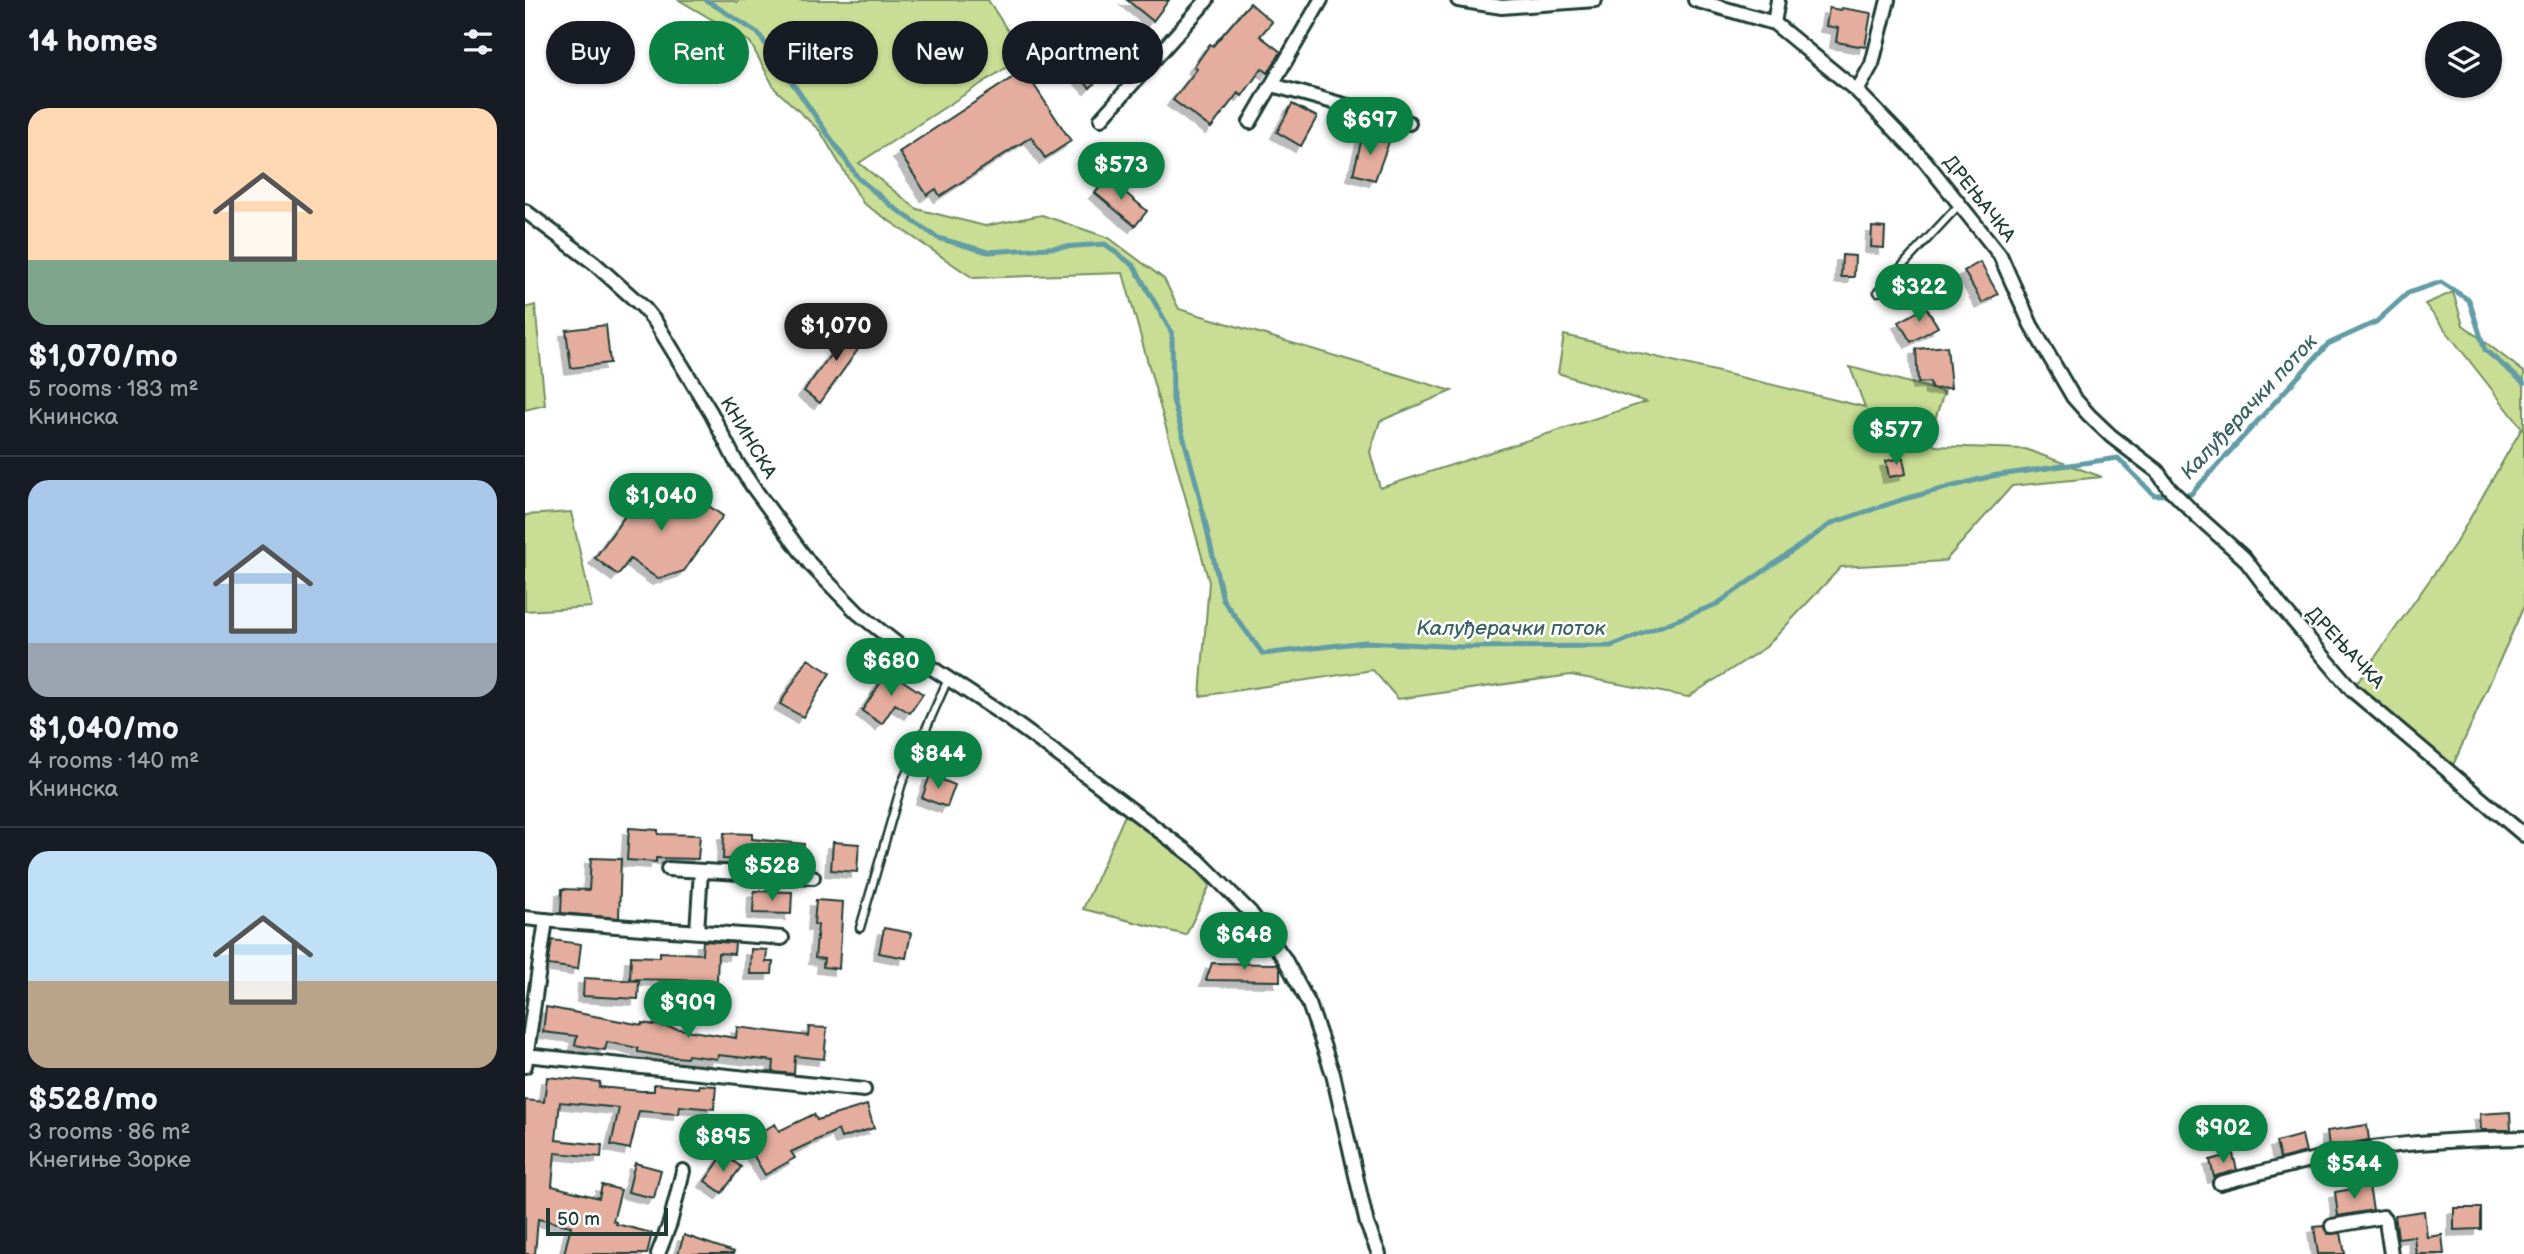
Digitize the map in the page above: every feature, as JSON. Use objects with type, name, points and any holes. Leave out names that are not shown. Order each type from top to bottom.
[{"type":"street","points":[[1101,119],[1207,0]]},
{"type":"street","points":[[1250,122],[1321,0]]},
{"type":"street","points":[[1458,0],[1502,7],[1595,0]]},
{"type":"street","name":"ДРЕЊАЧКА","points":[[1695,0],[1775,23],[1857,91],[1925,161],[2000,255],[2031,325],[2073,397],[2111,436],[2157,471],[2169,488],[2244,558],[2352,690],[2524,835]]},
{"type":"street","points":[[1775,23],[1778,0]]},
{"type":"street","points":[[1857,91],[1872,64],[1888,0]]},
{"type":"street","points":[[1272,85],[1409,123]]},
{"type":"street","name":"КНИНСКА","points":[[525,211],[594,263],[643,307],[656,323],[711,413],[735,460],[810,564],[858,613],[906,652],[1056,753],[1198,860],[1251,912],[1284,958],[1309,1004],[1333,1074],[1367,1224],[1378,1254]]},
{"type":"street","points":[[668,869],[813,877]]},
{"type":"street","points":[[697,931],[701,871]]},
{"type":"street","points":[[525,918],[625,928],[782,938]]},
{"type":"street","points":[[546,920],[526,1058],[864,1090]]},
{"type":"street","points":[[2220,1183],[2313,1159],[2373,1148],[2524,1138]]},
{"type":"street","points":[[658,1254],[670,1223],[683,1171]]},
{"type":"street","points":[[2332,1226],[2383,1217],[2391,1254]]},
{"type":"lane","points":[[1878,292],[1960,204]]},
{"type":"lane","points":[[860,928],[902,783],[948,678]]},
{"type":"green space","points":[[679,0],[988,0],[1002,22],[1002,70],[988,79],[988,21],[892,21],[892,84],[981,84],[859,163],[917,209],[985,226],[1042,215],[1109,238],[1164,279],[1179,309],[1452,391],[1380,421],[1370,452],[1380,488],[1646,402],[1558,373],[1564,335],[1865,407],[1850,367],[1944,392],[1929,438],[1935,446],[2025,449],[2102,477],[2012,486],[1945,561],[1841,567],[1766,647],[1688,697],[1571,675],[1398,699],[1373,670],[1200,696],[1209,582],[1123,273],[973,278],[863,203],[820,131],[772,84],[878,84],[878,21],[763,21],[763,66],[749,41],[749,21],[714,21]]},
{"type":"green space","points":[[2453,292],[2463,325],[2524,372],[2524,606],[2450,772],[2352,690],[2455,544],[2522,428],[2425,304]]},
{"type":"green space","points":[[535,305],[545,405],[525,410],[525,308]]},
{"type":"green space","points":[[571,512],[592,607],[525,611],[525,515]]},
{"type":"green space","points":[[1125,815],[1190,864],[1210,885],[1186,935],[1083,909]]},
{"type":"building","points":[[1127,0],[1169,0],[1153,21]]},
{"type":"building","points":[[1250,3],[1272,22],[1260,36],[1281,52],[1268,73],[1262,68],[1242,96],[1238,93],[1211,128],[1173,100],[1197,69],[1194,67],[1210,44],[1213,46]]},
{"type":"building","points":[[1829,8],[1871,13],[1865,47],[1836,42],[1838,28],[1826,26]]},
{"type":"building","points":[[1003,84],[1033,84],[1071,141],[1045,158],[1031,137],[940,196],[936,189],[927,195],[899,152]]},
{"type":"building","points":[[1292,104],[1317,117],[1301,146],[1277,132]]},
{"type":"building","points":[[1363,134],[1389,142],[1375,180],[1353,174]]},
{"type":"building","points":[[1108,178],[1147,211],[1135,226],[1095,193]]},
{"type":"building","points":[[1872,227],[1885,228],[1884,248],[1871,247]]},
{"type":"building","points":[[1842,255],[1855,256],[1854,277],[1841,277]]},
{"type":"building","points":[[1980,262],[1998,294],[1982,303],[1964,271]]},
{"type":"building","points":[[1926,307],[1938,327],[1911,342],[1899,322]]},
{"type":"building","points":[[854,323],[869,334],[820,403],[804,391]]},
{"type":"building","points":[[606,325],[610,363],[571,368],[566,330]]},
{"type":"building","points":[[1947,346],[1951,388],[1931,389],[1930,382],[1918,383],[1916,349]]},
{"type":"building","points":[[1903,458],[1906,474],[1889,477],[1886,461]]},
{"type":"building","points":[[678,484],[723,516],[684,571],[658,579],[630,559],[618,575],[595,558],[645,488],[656,496],[662,488],[671,494]]},
{"type":"building","points":[[808,659],[830,673],[803,717],[780,704]]},
{"type":"building","points":[[888,671],[923,694],[910,713],[895,704],[882,724],[862,711]]},
{"type":"building","points":[[930,775],[955,785],[947,807],[922,798]]},
{"type":"building","points":[[629,828],[658,830],[658,834],[700,835],[698,859],[656,858],[656,862],[627,860]]},
{"type":"building","points":[[724,833],[752,834],[752,839],[804,844],[802,868],[759,865],[759,860],[723,859]]},
{"type":"building","points":[[833,842],[859,844],[857,872],[831,870]]},
{"type":"building","points":[[591,858],[621,859],[619,918],[561,913],[562,889],[589,890]]},
{"type":"building","points":[[754,891],[792,892],[791,914],[753,913]]},
{"type":"building","points":[[816,900],[843,902],[839,969],[823,967],[824,959],[815,958],[818,925],[814,924]]},
{"type":"building","points":[[884,928],[911,933],[906,958],[879,953]]},
{"type":"building","points":[[552,940],[581,944],[578,969],[548,965]]},
{"type":"building","points":[[703,941],[735,943],[734,954],[718,953],[717,981],[630,979],[631,956],[660,957],[660,952],[702,954]]},
{"type":"building","points":[[751,949],[767,950],[766,962],[773,962],[772,974],[750,974]]},
{"type":"building","points":[[1212,963],[1277,964],[1280,981],[1206,980]]},
{"type":"building","points":[[584,978],[639,981],[638,999],[583,996]]},
{"type":"building","points":[[546,1007],[642,1025],[736,1038],[737,1027],[808,1036],[809,1027],[827,1028],[824,1059],[795,1056],[794,1074],[773,1072],[774,1061],[718,1055],[717,1059],[688,1055],[687,1058],[662,1056],[607,1042],[605,1050],[575,1045],[577,1036],[543,1032]]},
{"type":"building","points":[[547,1077],[600,1082],[599,1087],[642,1091],[654,1091],[654,1084],[699,1088],[699,1085],[716,1086],[714,1109],[680,1106],[679,1114],[639,1111],[630,1149],[611,1145],[619,1108],[560,1102],[556,1140],[602,1145],[601,1157],[555,1153],[552,1186],[599,1198],[602,1185],[621,1190],[613,1221],[652,1233],[647,1254],[564,1254],[571,1226],[538,1219],[535,1254],[525,1254],[525,1100],[544,1102]]},
{"type":"building","points":[[867,1105],[874,1128],[841,1138],[838,1130],[791,1152],[795,1158],[765,1175],[745,1141],[775,1124],[779,1131],[814,1114],[817,1120]]},
{"type":"building","points":[[2510,1112],[2511,1130],[2481,1130],[2480,1114]]},
{"type":"building","points":[[2367,1125],[2369,1140],[2329,1147],[2327,1131]]},
{"type":"building","points":[[2302,1135],[2306,1152],[2280,1159],[2276,1142]]},
{"type":"building","points":[[724,1154],[741,1167],[722,1193],[705,1181]]},
{"type":"building","points":[[2233,1154],[2237,1170],[2214,1177],[2210,1160]]},
{"type":"building","points":[[635,1163],[661,1170],[654,1198],[628,1192]]},
{"type":"building","points":[[2369,1186],[2373,1210],[2338,1216],[2335,1192]]},
{"type":"building","points":[[2454,1208],[2481,1208],[2481,1229],[2454,1230]]},
{"type":"building","points":[[2424,1211],[2427,1237],[2442,1235],[2444,1254],[2416,1254],[2414,1236],[2398,1238],[2395,1215]]},
{"type":"building","points":[[2323,1226],[2328,1234],[2341,1233],[2345,1254],[2318,1254],[2314,1227]]},
{"type":"building","points":[[684,1235],[734,1252],[678,1254]]},
{"type":"waterway","name":"Калуђерачки поток","points":[[706,0],[758,33],[858,178],[893,207],[938,238],[988,252],[1105,244],[1134,266],[1172,333],[1173,400],[1196,482],[1223,600],[1263,654],[1365,642],[1462,647],[1611,646],[1717,604],[1832,523],[1904,499],[1992,476],[2118,458],[2154,495],[2191,494],[2328,344],[2376,322],[2408,293],[2441,282],[2469,300],[2485,350],[2524,383]]}]
